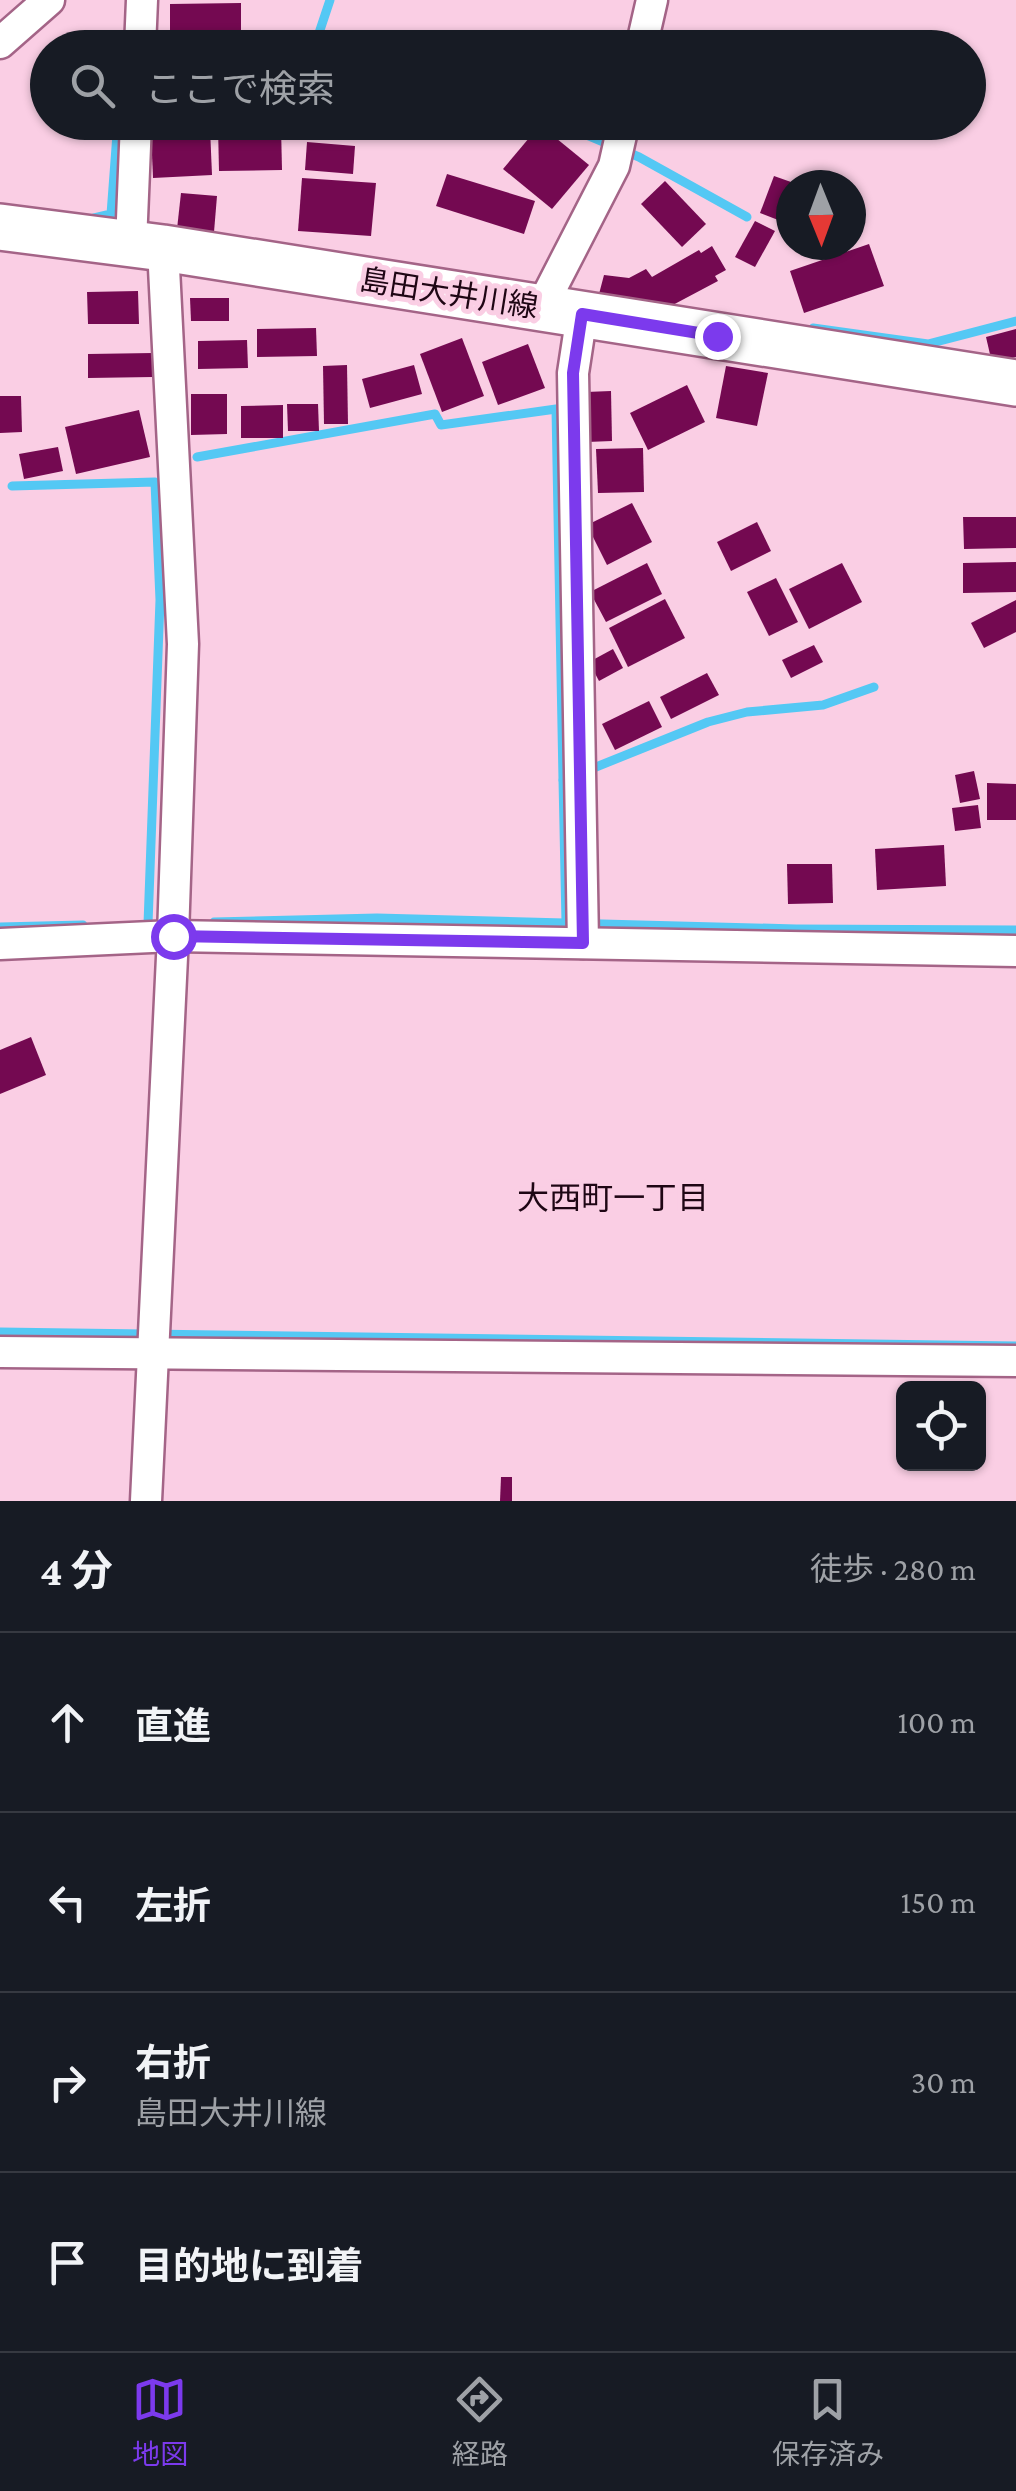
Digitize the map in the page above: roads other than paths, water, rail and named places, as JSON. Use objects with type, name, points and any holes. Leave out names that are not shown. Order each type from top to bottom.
[{"type":"main road","name":"島田大井川線","points":[[0,226],[1016,383]]},
{"type":"street","points":[[0,43],[49,0]]},
{"type":"street","points":[[141,30],[142,0]]},
{"type":"street","points":[[645,30],[652,0]]},
{"type":"street","points":[[138,140],[183,644],[146,1501]]},
{"type":"street","points":[[583,943],[573,373],[562,311],[620,140]]},
{"type":"street","points":[[0,944],[173,936],[1016,951]]},
{"type":"street","points":[[0,1352],[1016,1361]]},
{"type":"waterway","points":[[320,30],[330,0]]},
{"type":"waterway","points":[[94,218],[111,214],[117,140]]},
{"type":"waterway","points":[[599,140],[639,157],[747,217]]},
{"type":"waterway","points":[[813,328],[928,344],[1016,321]]},
{"type":"waterway","points":[[197,457],[435,414],[441,425],[556,409],[563,780]]},
{"type":"waterway","points":[[12,486],[155,482],[160,600],[148,924]]},
{"type":"waterway","points":[[586,771],[708,722],[747,712],[823,705],[874,687]]},
{"type":"waterway","points":[[566,923],[563,780],[567,778]]},
{"type":"waterway","points":[[214,922],[377,918],[796,929],[1016,930]]},
{"type":"waterway","points":[[0,927],[83,925]]},
{"type":"waterway","points":[[0,1332],[1016,1346]]},
{"type":"district","name":"大西町一丁目","points":[[613,1198]]}]
